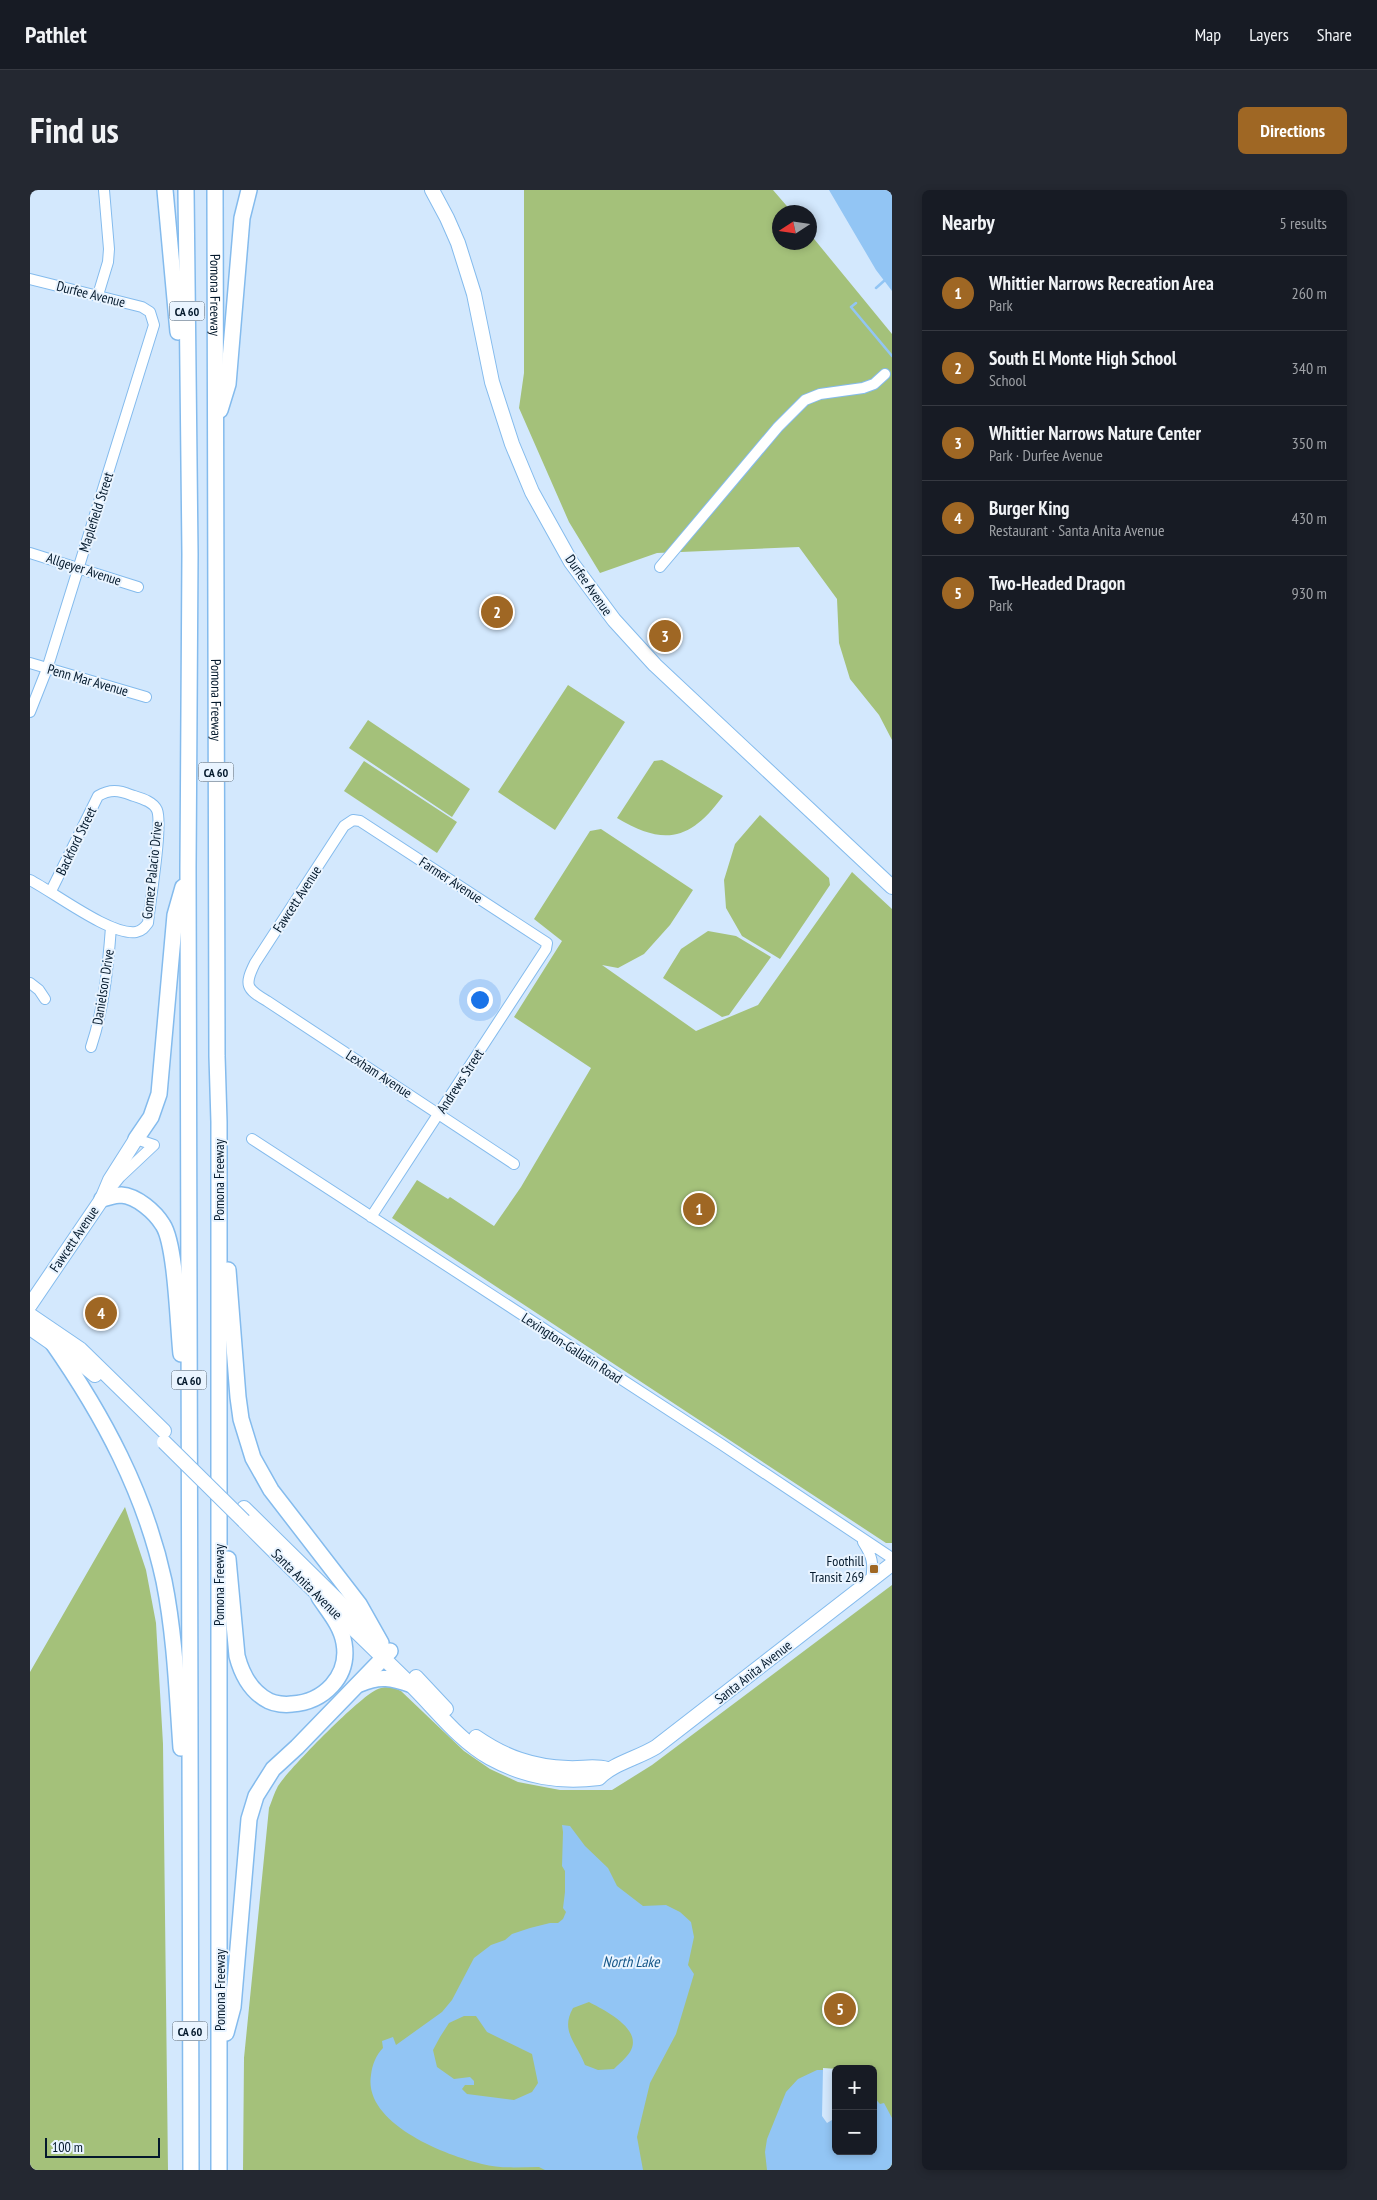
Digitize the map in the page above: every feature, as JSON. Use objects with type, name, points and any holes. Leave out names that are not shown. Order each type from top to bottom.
[{"type":"highway","points":[[165,190],[188,433]]},
{"type":"highway","name":"Pomona Freeway","points":[[186,190],[190,564],[188,868],[191,2170]]},
{"type":"highway","name":"Pomona Freeway","points":[[215,190],[217,1056],[219,1122],[220,2170]]},
{"type":"highway","points":[[216,423],[228,384],[242,218],[249,190]]},
{"type":"highway","points":[[136,1139],[151,1117],[159,1094],[175,915],[188,868]]},
{"type":"highway","points":[[219,1122],[234,1365],[241,1419],[247,1440],[253,1458],[272,1490],[359,1604],[385,1650],[356,1686],[273,1769],[261,1787],[252,1807],[248,1829],[233,2007],[221,2052]]},
{"type":"highway","points":[[102,1199],[120,1195],[134,1199],[153,1212],[164,1227],[171,1254],[190,1452]]},
{"type":"highway","points":[[52,1342],[75,1375],[120,1454],[138,1496],[161,1572],[174,1651],[191,1892]]},
{"type":"highway","points":[[219,1470],[237,1656],[241,1672],[250,1686],[271,1702],[286,1705],[302,1704],[317,1698],[336,1683],[344,1656],[344,1644],[340,1629],[319,1596]]},
{"type":"highway","points":[[356,1686],[371,1679],[385,1677],[412,1685]]},
{"type":"main road","name":"Durfee Avenue","points":[[432,190],[448,218],[458,243],[474,294],[490,374],[512,444],[532,492],[571,562],[608,613],[655,665],[892,887]]},
{"type":"main road","name":"Fawcett Avenue","points":[[30,1305],[102,1199],[110,1180],[136,1139]]},
{"type":"main road","name":"Santa Anita Avenue","points":[[30,1315],[80,1349],[244,1515],[475,1736],[500,1752],[529,1763],[550,1768],[597,1766],[607,1769]]},
{"type":"main road","name":"Santa Anita Avenue","points":[[30,1328],[83,1364],[164,1436]]},
{"type":"main road","name":"Santa Anita Avenue","points":[[244,1515],[319,1596],[385,1650],[412,1685],[468,1743],[488,1757],[509,1767],[550,1779],[574,1781],[599,1778],[607,1769],[643,1754],[668,1738],[892,1564]]},
{"type":"street","points":[[98,295],[108,262],[104,190]]},
{"type":"street","name":"Durfee Avenue","points":[[30,279],[142,307],[150,312]]},
{"type":"street","name":"Maplefield Street","points":[[30,712],[47,669],[152,335],[154,325],[150,312]]},
{"type":"street","points":[[660,567],[778,427],[805,400],[820,394],[863,388],[874,384],[885,374]]},
{"type":"street","name":"Allgeyer Avenue","points":[[30,552],[138,587]]},
{"type":"street","name":"Penn Mar Avenue","points":[[30,663],[146,697]]},
{"type":"street","name":"Backford Street","points":[[51,891],[98,796],[113,790],[123,792],[150,802],[157,810]]},
{"type":"street","name":"Gomez Palacio Drive","points":[[111,927],[133,932],[142,930],[148,923],[158,836],[157,810]]},
{"type":"street","name":"Farmer Avenue","points":[[353,820],[360,821],[547,943]]},
{"type":"street","name":"Fawcett Avenue","points":[[248,982],[249,974],[260,956],[344,826],[353,820]]},
{"type":"street","points":[[30,880],[101,923],[111,927]]},
{"type":"street","name":"Danielson Drive","points":[[91,1047],[104,996],[111,927]]},
{"type":"street","name":"Andrews Street","points":[[371,1217],[546,949],[547,943]]},
{"type":"street","name":"Lexham Avenue","points":[[248,982],[251,992],[514,1164]]},
{"type":"street","points":[[30,983],[39,990],[45,999]]},
{"type":"street","name":"Lexington-Gallatin Road","points":[[252,1139],[892,1558]]},
{"type":"street","points":[[860,1537],[872,1554],[874,1564],[871,1580]]},
{"type":"green space","points":[[524,190],[773,190],[786,205],[772,205],[772,250],[817,250],[817,243],[892,334],[892,740],[879,715],[850,679],[839,643],[837,599],[799,547],[657,553],[600,573],[569,522],[519,408],[524,373]]},
{"type":"green space","points":[[568,685],[625,722],[555,830],[498,792]]},
{"type":"green space","points":[[368,720],[470,789],[452,817],[349,748]]},
{"type":"green space","points":[[662,760],[723,796],[699,822],[687,830],[675,834],[649,833],[617,818],[654,761]]},
{"type":"green space","points":[[364,761],[457,822],[437,853],[344,791]]},
{"type":"green space","points":[[760,815],[829,878],[830,885],[780,959],[742,936],[726,908],[724,880],[735,844]]},
{"type":"green space","points":[[601,829],[693,890],[670,925],[644,954],[618,968],[602,965],[696,1031],[758,1005],[852,872],[892,909],[892,1543],[886,1543],[392,1218],[417,1180],[448,1199],[450,1197],[494,1226],[521,1187],[591,1068],[514,1017],[562,941],[534,919],[590,831]]},
{"type":"green space","points":[[708,931],[736,936],[771,957],[729,1015],[722,1017],[663,978],[681,949]]},
{"type":"green space","points":[[125,1507],[146,1570],[156,1623],[163,1744],[168,2170],[30,2170],[30,1672]]},
{"type":"green space","points":[[892,1585],[892,2170],[243,2170],[244,2058],[269,1808],[278,1786],[326,1733],[369,1694],[381,1688],[390,1687],[401,1691],[464,1751],[490,1769],[518,1782],[560,1790],[612,1790],[652,1765]]},
{"type":"water","points":[[829,190],[892,190],[892,291],[876,270]]},
{"type":"water","name":"North Lake","points":[[562,1825],[570,1826],[585,1846],[608,1868],[617,1886],[643,1906],[666,1905],[680,1912],[691,1922],[694,1937],[688,1965],[694,1974],[676,2034],[650,2083],[637,2137],[643,2170],[545,2170],[539,2167],[496,2167],[466,2160],[428,2145],[409,2134],[393,2122],[380,2108],[372,2092],[371,2075],[373,2064],[383,2048],[382,2041],[393,2037],[396,2045],[442,2012],[452,2000],[474,1958],[491,1945],[505,1940],[512,1934],[550,1923],[558,1923],[563,1919],[566,1912],[563,1908],[565,1871],[562,1866]],"holes":[[[589,2002],[620,2021],[632,2036],[633,2044],[630,2052],[614,2069],[598,2070],[585,2065],[571,2036],[568,2023],[573,2008]],[[464,2016],[476,2016],[487,2032],[532,2054],[538,2083],[532,2092],[514,2100],[467,2094],[462,2089],[465,2085],[474,2085],[474,2081],[470,2077],[454,2079],[437,2067],[433,2050],[449,2023]]]},
{"type":"water","points":[[817,2070],[832,2070],[832,2155],[877,2155],[877,2101],[880,2104],[884,2103],[892,2118],[892,2170],[767,2170],[765,2152],[767,2139],[786,2092],[798,2079]]},
{"type":"pier","points":[[823,2068],[832,2069],[832,2120],[827,2123],[822,2116]]},
{"type":"waterway","points":[[876,288],[885,280]]},
{"type":"waterway","points":[[856,303],[851,307],[892,356]]},
{"type":"place","name":"South El Monte High School","points":[[497,612]]},
{"type":"place","name":"Whittier Narrows Nature Center","points":[[665,636]]},
{"type":"place","name":"Whittier Narrows Recreation Area","points":[[699,1209]]},
{"type":"place","name":"Burger King","points":[[101,1313]]},
{"type":"place","name":"Foothill Transit 269","points":[[874,1569]]},
{"type":"place","name":"Two-Headed Dragon","points":[[840,2009]]}]
